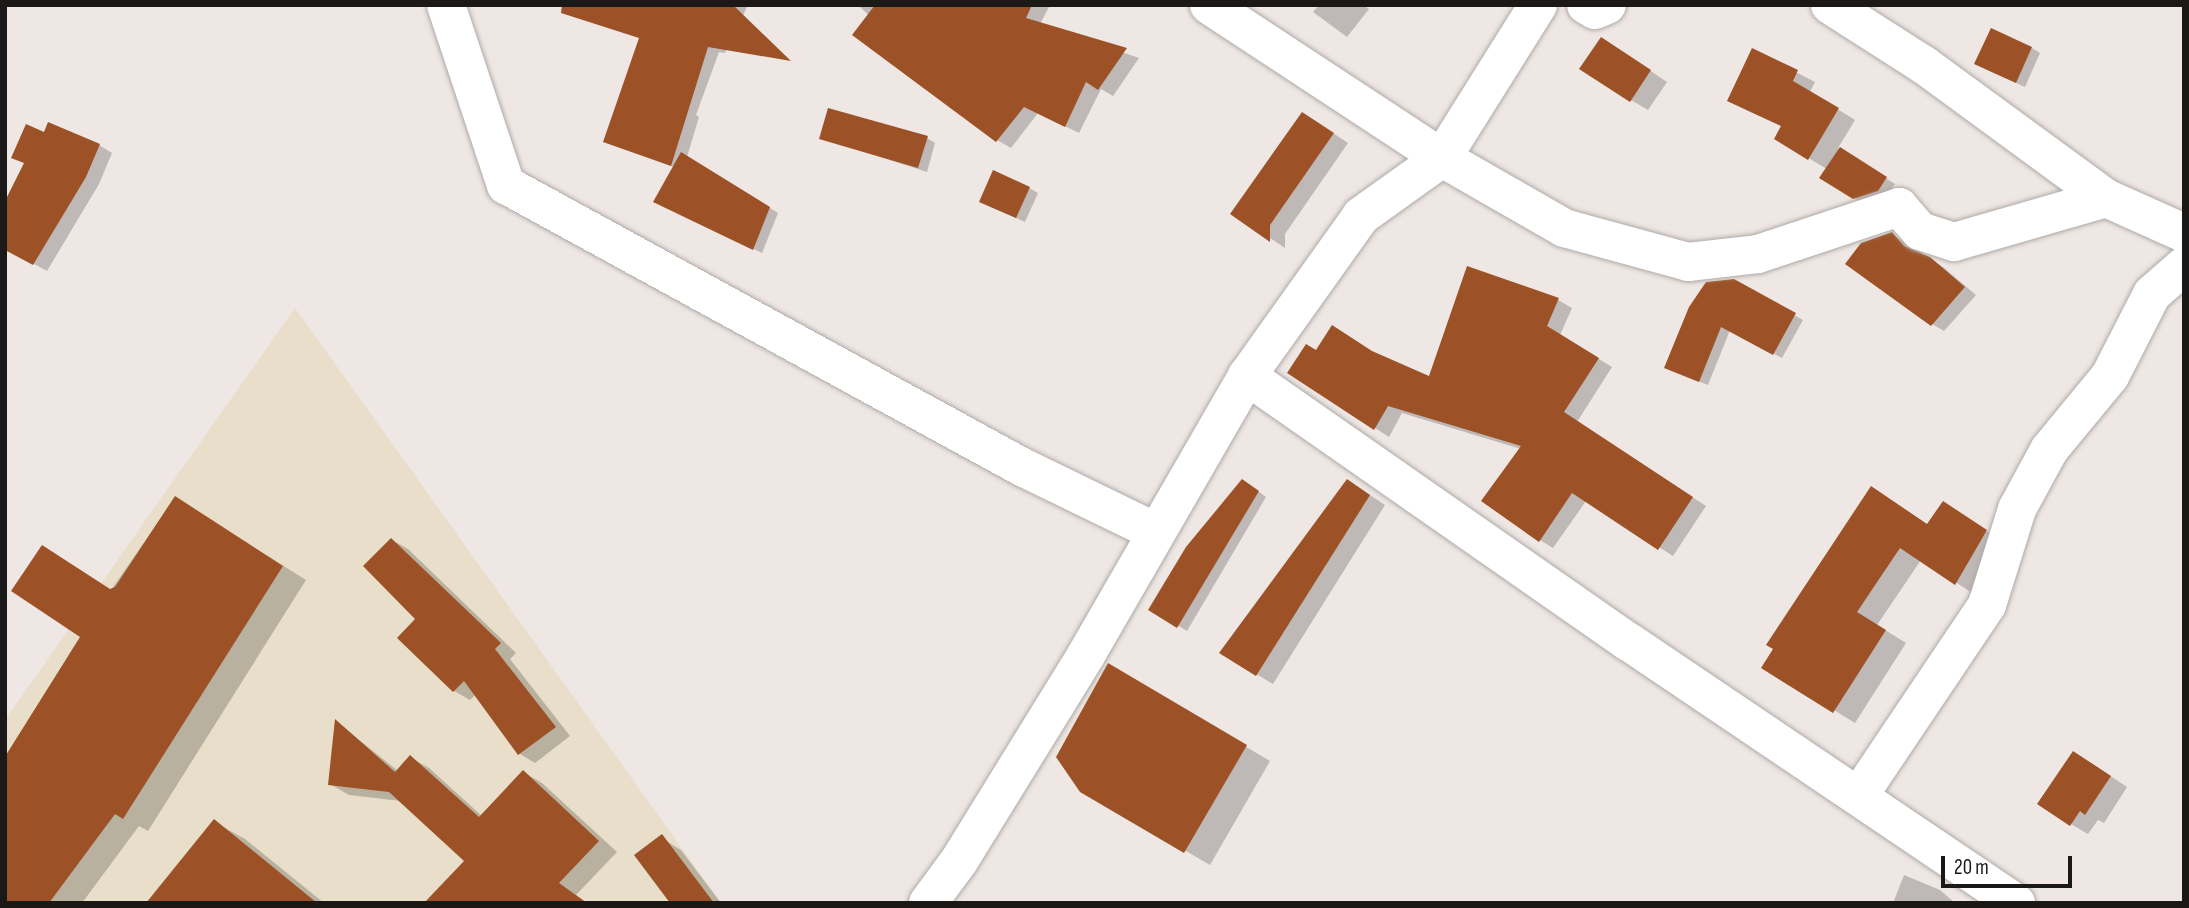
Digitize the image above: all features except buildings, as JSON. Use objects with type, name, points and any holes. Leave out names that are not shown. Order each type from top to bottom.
[{"type":"street","points":[[446,5],[506,185],[1022,467],[1156,532]]},
{"type":"street","points":[[1209,5],[1442,158],[1564,228],[1688,262],[1758,254],[1899,207],[1920,232],[1954,242],[2106,198]]},
{"type":"street","points":[[928,903],[959,861],[1078,667],[1247,376],[1361,216],[1442,158],[1538,5]]},
{"type":"street","points":[[1586,5],[1595,10],[1607,5]]},
{"type":"street","points":[[1830,5],[1924,65],[2106,198],[2184,233]]},
{"type":"street","points":[[1860,794],[1987,605],[2017,509],[2049,450],[2109,376],[2152,294],[2184,266]]},
{"type":"street","points":[[1247,376],[1629,642],[1860,794],[2016,903]]},
{"type":"shaded area","points":[[295,308],[721,903],[5,903],[5,720]]}]
